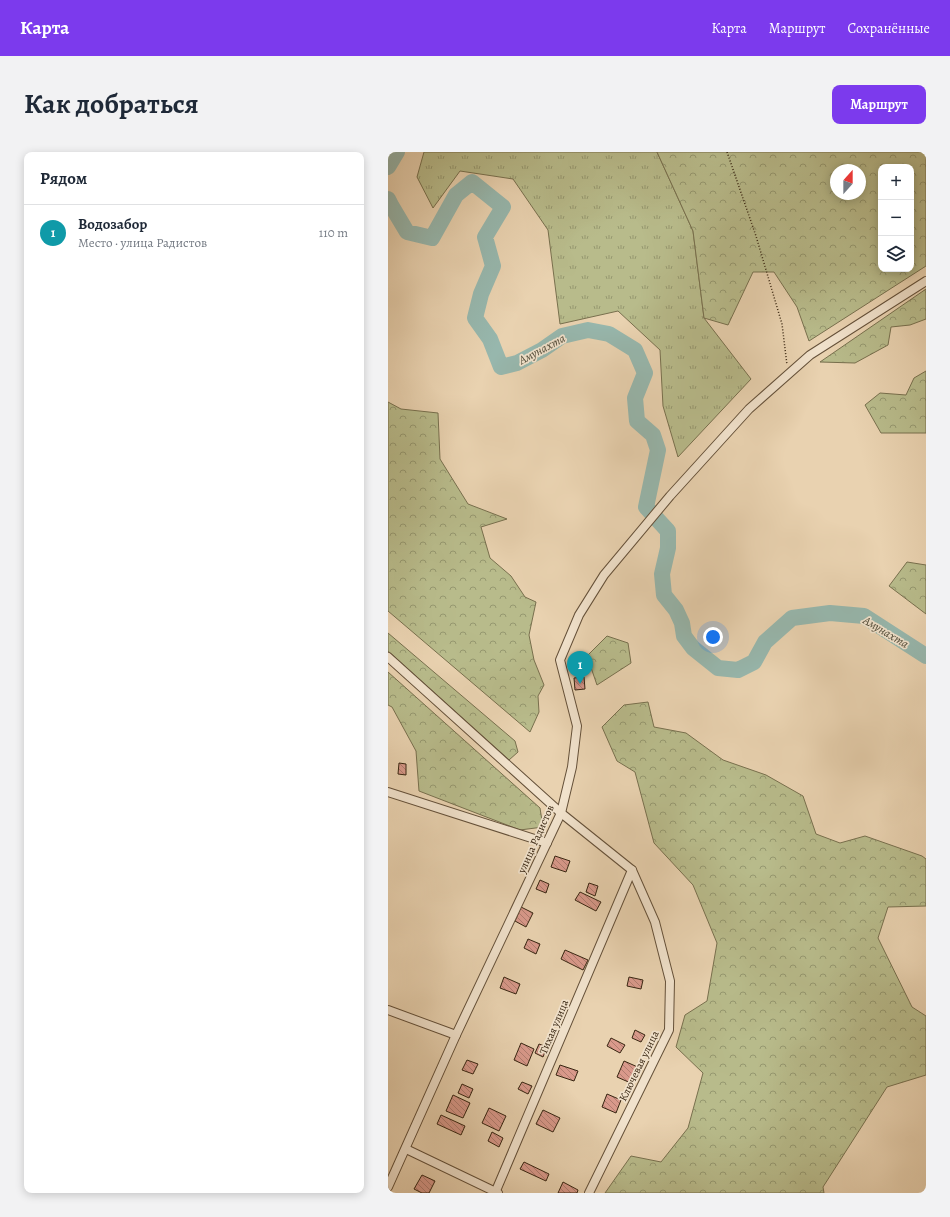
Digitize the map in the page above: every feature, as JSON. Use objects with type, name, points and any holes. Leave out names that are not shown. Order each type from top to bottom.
[{"type":"street","name":"улица Радистов","points":[[388,1187],[456,1035],[561,813],[572,767],[577,726],[560,660],[578,615],[604,575],[670,496],[749,409],[810,355],[926,281]]},
{"type":"street","name":"Ключевая улица","points":[[388,657],[561,813],[632,870],[655,922],[670,981],[669,1030],[589,1193]]},
{"type":"street","points":[[388,792],[547,844]]},
{"type":"street","name":"Тихая улица","points":[[496,1193],[632,870]]},
{"type":"street","points":[[388,1010],[456,1035]]},
{"type":"street","points":[[406,1149],[496,1193]]},
{"type":"path","points":[[727,152],[756,236],[782,324],[788,374]]},
{"type":"green space","points":[[424,152],[657,152],[693,231],[704,318],[751,379],[678,457],[663,406],[660,350],[618,311],[560,324],[548,230],[513,179],[460,171],[433,208],[417,177]]},
{"type":"green space","points":[[657,152],[926,152],[926,266],[809,341],[797,307],[774,272],[753,272],[728,325],[704,318],[693,231]]},
{"type":"green space","points":[[926,289],[926,319],[910,325],[891,327],[888,345],[855,363],[820,362]]},
{"type":"green space","points":[[926,371],[926,433],[881,433],[865,405],[880,393],[906,395],[914,378]]},
{"type":"green space","points":[[388,402],[401,409],[438,413],[440,459],[468,504],[507,519],[481,527],[490,558],[511,576],[525,597],[536,602],[529,635],[534,660],[544,685],[538,696],[539,712],[530,732],[388,611]]},
{"type":"green space","points":[[907,562],[926,565],[926,614],[889,586]]},
{"type":"green space","points":[[388,633],[515,741],[518,752],[509,760],[388,651]]},
{"type":"green space","points":[[607,636],[628,643],[631,663],[597,685],[587,656]]},
{"type":"green space","points":[[388,672],[540,808],[543,827],[520,830],[419,791],[416,751],[392,707],[388,705]]},
{"type":"green space","points":[[648,702],[654,727],[686,733],[723,760],[766,775],[803,796],[816,834],[840,843],[865,836],[922,856],[926,859],[926,906],[888,907],[878,938],[912,1007],[926,1016],[926,1075],[887,1087],[823,1187],[824,1193],[605,1193],[631,1156],[661,1162],[688,1128],[703,1073],[676,1047],[685,1015],[707,1001],[717,943],[693,885],[654,843],[635,772],[617,761],[602,727],[624,705]]},
{"type":"building","points":[[584,677],[585,689],[575,690],[574,678]]},
{"type":"building","points":[[399,763],[406,764],[406,775],[398,774]]},
{"type":"building","points":[[555,856],[570,861],[566,872],[551,867]]},
{"type":"building","points":[[540,880],[549,884],[546,893],[536,889]]},
{"type":"building","points":[[589,883],[598,886],[595,896],[586,892]]},
{"type":"building","points":[[580,892],[601,902],[596,911],[575,900]]},
{"type":"building","points":[[521,907],[533,913],[526,927],[515,921]]},
{"type":"building","points":[[528,939],[540,944],[536,954],[524,948]]},
{"type":"building","points":[[565,950],[588,960],[583,970],[561,959]]},
{"type":"building","points":[[504,977],[520,984],[516,994],[500,988]]},
{"type":"building","points":[[629,977],[643,980],[641,989],[627,986]]},
{"type":"building","points":[[635,1030],[645,1035],[641,1042],[632,1038]]},
{"type":"building","points":[[611,1038],[625,1045],[620,1053],[607,1046]]},
{"type":"building","points":[[521,1043],[534,1049],[527,1066],[514,1060]]},
{"type":"building","points":[[539,1044],[547,1047],[543,1057],[535,1053]]},
{"type":"building","points":[[467,1060],[478,1064],[473,1074],[462,1070]]},
{"type":"building","points":[[624,1061],[640,1068],[633,1084],[617,1077]]},
{"type":"building","points":[[560,1065],[578,1071],[574,1081],[556,1075]]},
{"type":"building","points":[[522,1082],[532,1086],[528,1094],[518,1089]]},
{"type":"building","points":[[462,1084],[473,1089],[469,1098],[458,1093]]},
{"type":"building","points":[[607,1094],[621,1100],[616,1113],[602,1107]]},
{"type":"building","points":[[453,1095],[470,1103],[463,1118],[446,1111]]},
{"type":"building","points":[[489,1108],[506,1116],[499,1131],[482,1123]]},
{"type":"building","points":[[543,1110],[560,1118],[553,1132],[536,1124]]},
{"type":"building","points":[[441,1115],[465,1126],[461,1135],[437,1124]]},
{"type":"building","points":[[492,1132],[503,1138],[499,1147],[488,1141]]},
{"type":"building","points":[[524,1162],[549,1174],[546,1181],[520,1169]]},
{"type":"building","points":[[422,1175],[435,1181],[429,1193],[422,1193],[414,1189]]},
{"type":"building","points":[[563,1182],[578,1190],[577,1193],[558,1193]]},
{"type":"waterway","name":"Амунахта","points":[[388,167],[397,152]]},
{"type":"waterway","name":"Амунахта","points":[[388,199],[407,232],[432,238],[456,195],[472,182],[503,207],[485,237],[493,266],[481,294],[475,318],[490,339],[501,367],[517,363],[542,350],[562,336],[588,330],[609,334],[635,350],[645,373],[635,398],[637,421],[653,435],[658,450],[646,507],[668,531],[668,548],[662,574],[664,595],[676,610],[682,623],[684,636],[693,648],[718,668],[738,670],[754,662],[765,642],[792,618],[830,613],[864,616],[926,656]]},
{"type":"place","name":"Водозабор","points":[[580,684]]}]
